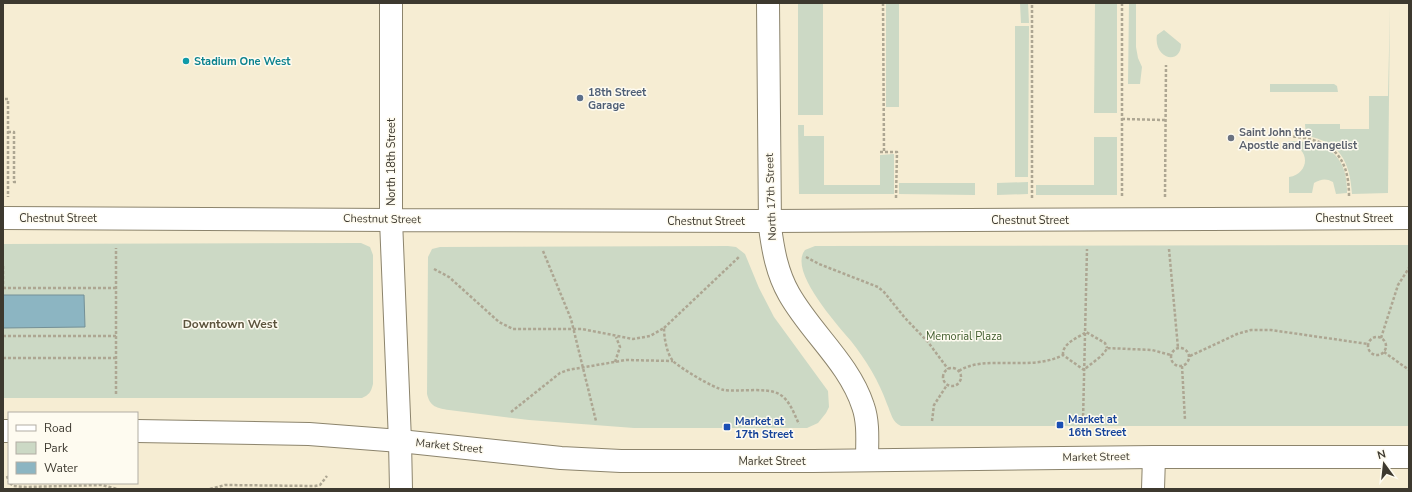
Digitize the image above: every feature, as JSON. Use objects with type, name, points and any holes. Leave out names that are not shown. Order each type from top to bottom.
[{"type":"street","name":"North 18th Street","points":[[391,3],[391,220],[401,489]]},
{"type":"street","name":"North 17th Street","points":[[768,3],[770,221],[775,259],[789,294],[850,379],[863,406],[866,422],[867,460]]},
{"type":"street","name":"Chestnut Street","points":[[5,211],[391,220],[770,221],[1409,218]]},
{"type":"street","name":"Market Street","points":[[138,431],[309,434],[400,441],[561,458],[621,461],[1154,457],[1409,457]]},
{"type":"street","points":[[1153,489],[1154,457]]},
{"type":"path","points":[[883,3],[882,152],[897,152],[896,198]]},
{"type":"path","points":[[1032,3],[1032,198]]},
{"type":"path","points":[[1122,3],[1122,198]]},
{"type":"path","points":[[1165,198],[1166,65]]},
{"type":"path","points":[[4,98],[8,99],[5,211]]},
{"type":"path","points":[[1122,119],[1165,120]]},
{"type":"path","points":[[8,132],[14,132],[14,182],[17,182]]},
{"type":"path","points":[[1288,136],[1312,139],[1324,143],[1334,150],[1345,166],[1348,177],[1349,197]]},
{"type":"path","points":[[116,248],[116,394]]},
{"type":"path","points":[[1083,421],[1087,249]]},
{"type":"path","points":[[1169,249],[1178,348]]},
{"type":"path","points":[[543,251],[568,309],[574,328],[596,421]]},
{"type":"path","points":[[434,269],[449,277],[506,327],[520,330],[574,328],[592,330],[633,339],[650,336],[664,328],[740,256]]},
{"type":"path","points":[[806,257],[819,264],[878,287],[884,292],[904,318],[928,342],[948,369]]},
{"type":"path","points":[[3,266],[3,288],[116,288]]},
{"type":"path","points":[[1381,338],[1398,286],[1409,268]]},
{"type":"path","points":[[664,328],[665,340],[673,361]]},
{"type":"path","points":[[1182,366],[1188,362],[1190,356],[1237,334],[1251,330],[1271,330],[1368,344]]},
{"type":"path","points":[[1086,332],[1105,343],[1107,348]]},
{"type":"path","points":[[1064,355],[1064,348],[1066,345],[1086,332]]},
{"type":"path","points":[[3,336],[117,336]]},
{"type":"path","points":[[615,362],[620,347],[616,336]]},
{"type":"path","points":[[1368,344],[1375,337],[1381,338],[1386,344],[1384,352]]},
{"type":"path","points":[[1368,344],[1372,354],[1377,355],[1384,352]]},
{"type":"path","points":[[1107,348],[1152,350],[1171,356]]},
{"type":"path","points":[[1084,370],[1104,354],[1107,348]]},
{"type":"path","points":[[1182,366],[1173,362],[1171,356],[1172,351],[1178,348],[1185,349],[1190,356]]},
{"type":"path","points":[[1384,352],[1409,370]]},
{"type":"path","points":[[1064,355],[1084,370]]},
{"type":"path","points":[[959,371],[972,365],[1040,362],[1064,355]]},
{"type":"path","points":[[3,358],[116,358]]},
{"type":"path","points":[[511,412],[560,373],[615,362],[640,360],[673,361],[701,380],[721,390],[767,391],[779,394],[790,404],[799,424]]},
{"type":"path","points":[[1182,366],[1185,420]]},
{"type":"path","points":[[954,368],[959,371],[961,379],[958,384],[952,387],[946,385],[943,377],[948,369],[954,368]]},
{"type":"path","points":[[932,421],[934,405],[946,385]]},
{"type":"path","points":[[210,489],[225,485],[315,486],[320,485],[327,476]]},
{"type":"path","points":[[11,484],[14,486],[26,487],[102,485],[117,489]]},
{"type":"green space","points":[[798,3],[823,3],[823,115],[798,115]]},
{"type":"green space","points":[[886,3],[899,3],[899,107],[886,107]]},
{"type":"green space","points":[[1020,3],[1028,3],[1029,23],[1021,23]]},
{"type":"green space","points":[[1095,3],[1117,3],[1117,113],[1094,113]]},
{"type":"green space","points":[[1129,3],[1136,3],[1136,47],[1138,58],[1142,67],[1140,84],[1128,84]]},
{"type":"green space","points":[[1390,5],[1388,193],[1352,194],[1349,172],[1341,154],[1327,143],[1306,136],[1305,124],[1340,124],[1340,129],[1369,129],[1369,96],[1388,96]]},
{"type":"green space","points":[[1015,26],[1029,26],[1028,177],[1015,177]]},
{"type":"green space","points":[[1164,30],[1181,44],[1180,51],[1177,55],[1168,57],[1159,50],[1157,35]]},
{"type":"green space","points":[[1270,84],[1334,84],[1337,86],[1338,92],[1270,92]]},
{"type":"green space","points":[[798,125],[804,125],[804,136],[824,136],[824,185],[880,185],[880,155],[894,154],[894,194],[799,194]]},
{"type":"green space","points":[[1094,137],[1117,137],[1117,195],[1036,195],[1036,185],[1094,185]]},
{"type":"green space","points":[[1288,141],[1313,144],[1332,152],[1339,159],[1343,168],[1346,179],[1347,193],[1336,194],[1333,182],[1324,180],[1314,183],[1312,193],[1289,193],[1289,177],[1296,175],[1301,170],[1305,160],[1301,150],[1295,146],[1288,145]]},
{"type":"green space","points":[[1028,182],[1028,194],[997,195],[997,183]]},
{"type":"green space","points":[[899,183],[975,183],[975,195],[899,194]]},
{"type":"green space","points":[[361,243],[370,247],[373,255],[373,384],[369,393],[362,398],[3,398],[3,244]]},
{"type":"green space","name":"Memorial Plaza","points":[[1409,245],[1409,426],[901,426],[892,417],[880,387],[867,363],[857,348],[816,297],[808,284],[803,271],[802,259],[805,250],[815,246]]},
{"type":"green space","points":[[440,247],[736,247],[745,254],[759,288],[774,317],[828,391],[829,407],[818,423],[807,428],[634,428],[529,420],[449,410],[435,406],[430,402],[427,394],[428,257],[432,249]]},
{"type":"water","points":[[3,295],[84,295],[85,327],[3,328]]},
{"type":"place","name":"Stadium One West","points":[[186,61]]},
{"type":"place","name":"18th Street Garage","points":[[580,98]]},
{"type":"place","name":"Saint John the Apostle and Evangelist","points":[[1231,138]]},
{"type":"place","name":"Market at 16th Street","points":[[1060,425]]},
{"type":"place","name":"Market at 17th Street","points":[[727,427]]},
{"type":"district","name":"Downtown West","points":[[230,324]]}]
